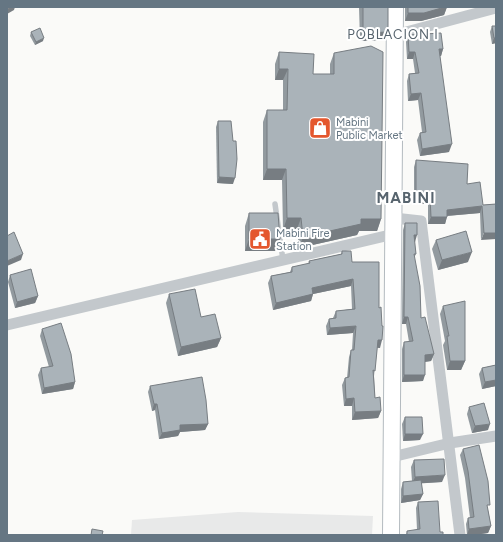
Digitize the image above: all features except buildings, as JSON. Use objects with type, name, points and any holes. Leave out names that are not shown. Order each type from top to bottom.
[{"type":"main road","points":[[391,535],[395,7]]},
{"type":"street","points":[[395,35],[496,8]]},
{"type":"street","points":[[7,325],[283,260],[394,226],[422,220],[460,535]]},
{"type":"street","points":[[392,457],[450,443],[496,436]]},
{"type":"lane","points":[[275,204],[283,260]]},
{"type":"shaded area","points":[[238,512],[373,516],[372,535],[131,535],[132,520]]},
{"type":"place","name":"Mabini Public Market","points":[[320,128]]},
{"type":"place","name":"Mabini Fire Station","points":[[260,239]]},
{"type":"district","name":"POBLACION I","points":[[393,34]]},
{"type":"district","name":"MABINI","points":[[406,198]]}]
